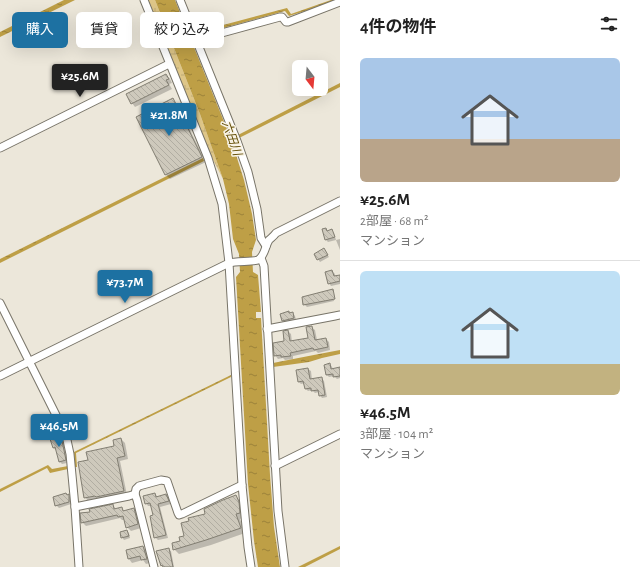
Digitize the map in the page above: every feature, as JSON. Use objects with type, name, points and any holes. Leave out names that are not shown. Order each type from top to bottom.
[{"type":"street","points":[[144,0],[208,158],[222,204],[229,263],[242,485],[251,567]]},
{"type":"street","points":[[180,0],[185,12]]},
{"type":"street","points":[[224,32],[280,17],[288,22],[340,2]]},
{"type":"street","points":[[199,48],[248,172],[257,210],[261,238],[266,246]]},
{"type":"street","points":[[0,148],[169,64]]},
{"type":"street","points":[[258,259],[270,239],[276,234],[340,201]]},
{"type":"street","points":[[0,376],[229,263],[258,259]]},
{"type":"street","points":[[258,259],[264,266],[278,511],[285,567]]},
{"type":"street","points":[[0,303],[63,429],[67,440],[70,454],[75,506],[77,566]]},
{"type":"street","points":[[267,329],[340,314]]},
{"type":"street","points":[[275,466],[340,434]]},
{"type":"street","points":[[154,567],[135,494],[136,489],[139,486],[161,480],[167,481],[179,515],[242,485]]},
{"type":"street","points":[[75,506],[135,494]]},
{"type":"green space","points":[[148,0],[155,0],[160,12],[153,12]]},
{"type":"green space","points":[[167,48],[174,48],[200,114],[223,179],[210,154]]},
{"type":"water","points":[[64,0],[75,0],[51,12],[40,12]]},
{"type":"water","points":[[155,0],[175,0],[180,12],[160,12]]},
{"type":"water","points":[[331,0],[337,0],[289,16],[285,11],[224,28],[224,25],[287,8],[291,14]]},
{"type":"water","points":[[12,26],[12,31],[0,37],[0,32]]},
{"type":"water","points":[[174,48],[194,48],[231,139],[244,180],[252,214],[256,240],[252,252],[253,272],[258,275],[261,312],[256,312],[256,318],[261,318],[270,475],[274,527],[280,567],[258,567],[248,484],[236,277],[240,272],[239,254],[233,239],[229,204],[223,179],[200,114]]},
{"type":"water","points":[[340,83],[340,87],[328,93],[328,89]]},
{"type":"water","points":[[314,96],[322,96],[239,138],[238,135]]},
{"type":"water","points":[[203,158],[204,161],[0,263],[0,259]]},
{"type":"water","points":[[340,350],[340,354],[309,362],[273,367],[273,363]]},
{"type":"water","points":[[231,375],[231,377],[76,453],[77,467],[75,467],[74,452]]},
{"type":"water","points":[[48,465],[52,469],[68,466],[68,469],[50,473],[47,468],[0,492],[0,489]]},
{"type":"water","points":[[340,546],[340,549],[305,567],[298,567]]},
{"type":"building","points":[[166,74],[169,79],[166,80],[169,85],[131,104],[126,94]]},
{"type":"building","points":[[173,98],[202,157],[165,175],[136,117]]},
{"type":"building","points":[[326,228],[327,231],[332,229],[335,237],[325,240],[322,229]]},
{"type":"building","points":[[324,248],[328,255],[317,260],[314,254]]},
{"type":"building","points":[[332,270],[334,276],[340,275],[340,281],[328,284],[325,272]]},
{"type":"building","points":[[333,289],[335,299],[303,305],[302,297]]},
{"type":"building","points":[[289,311],[289,313],[293,312],[294,318],[282,321],[280,314]]},
{"type":"building","points":[[312,326],[315,340],[326,338],[328,347],[314,350],[313,348],[290,353],[291,356],[274,356],[273,343],[284,341],[283,331],[288,330],[290,341],[308,338],[306,327]]},
{"type":"building","points":[[330,363],[331,369],[340,367],[340,376],[333,377],[333,374],[326,375],[324,365]]},
{"type":"building","points":[[308,368],[310,379],[322,377],[325,395],[319,396],[318,390],[311,391],[311,388],[305,389],[303,381],[298,382],[296,370]]},
{"type":"building","points":[[60,436],[66,460],[59,462],[55,447],[53,448],[50,439]]},
{"type":"building","points":[[121,438],[125,456],[117,458],[124,491],[84,498],[78,462],[88,460],[86,452],[114,446],[113,440]]},
{"type":"building","points":[[66,493],[67,495],[69,494],[69,502],[55,506],[53,497]]},
{"type":"building","points":[[155,493],[156,497],[166,494],[169,501],[158,504],[166,535],[154,538],[150,516],[153,515],[150,503],[145,504],[143,496]]},
{"type":"building","points":[[236,495],[239,502],[240,513],[236,514],[241,528],[173,550],[172,543],[180,541],[179,537],[184,536],[181,523],[189,521],[188,518],[205,514],[204,509]]},
{"type":"building","points":[[113,504],[114,509],[122,507],[123,511],[134,508],[138,524],[126,528],[123,516],[118,517],[117,515],[81,523],[80,513],[90,512],[89,509]]},
{"type":"building","points":[[127,530],[129,536],[121,538],[120,532]]},
{"type":"building","points":[[143,546],[147,559],[141,560],[140,556],[128,559],[126,550]]},
{"type":"building","points":[[169,548],[173,567],[163,567],[162,565],[161,566],[156,551]]},
{"type":"water label","name":"六田川","points":[[232,138]]}]
